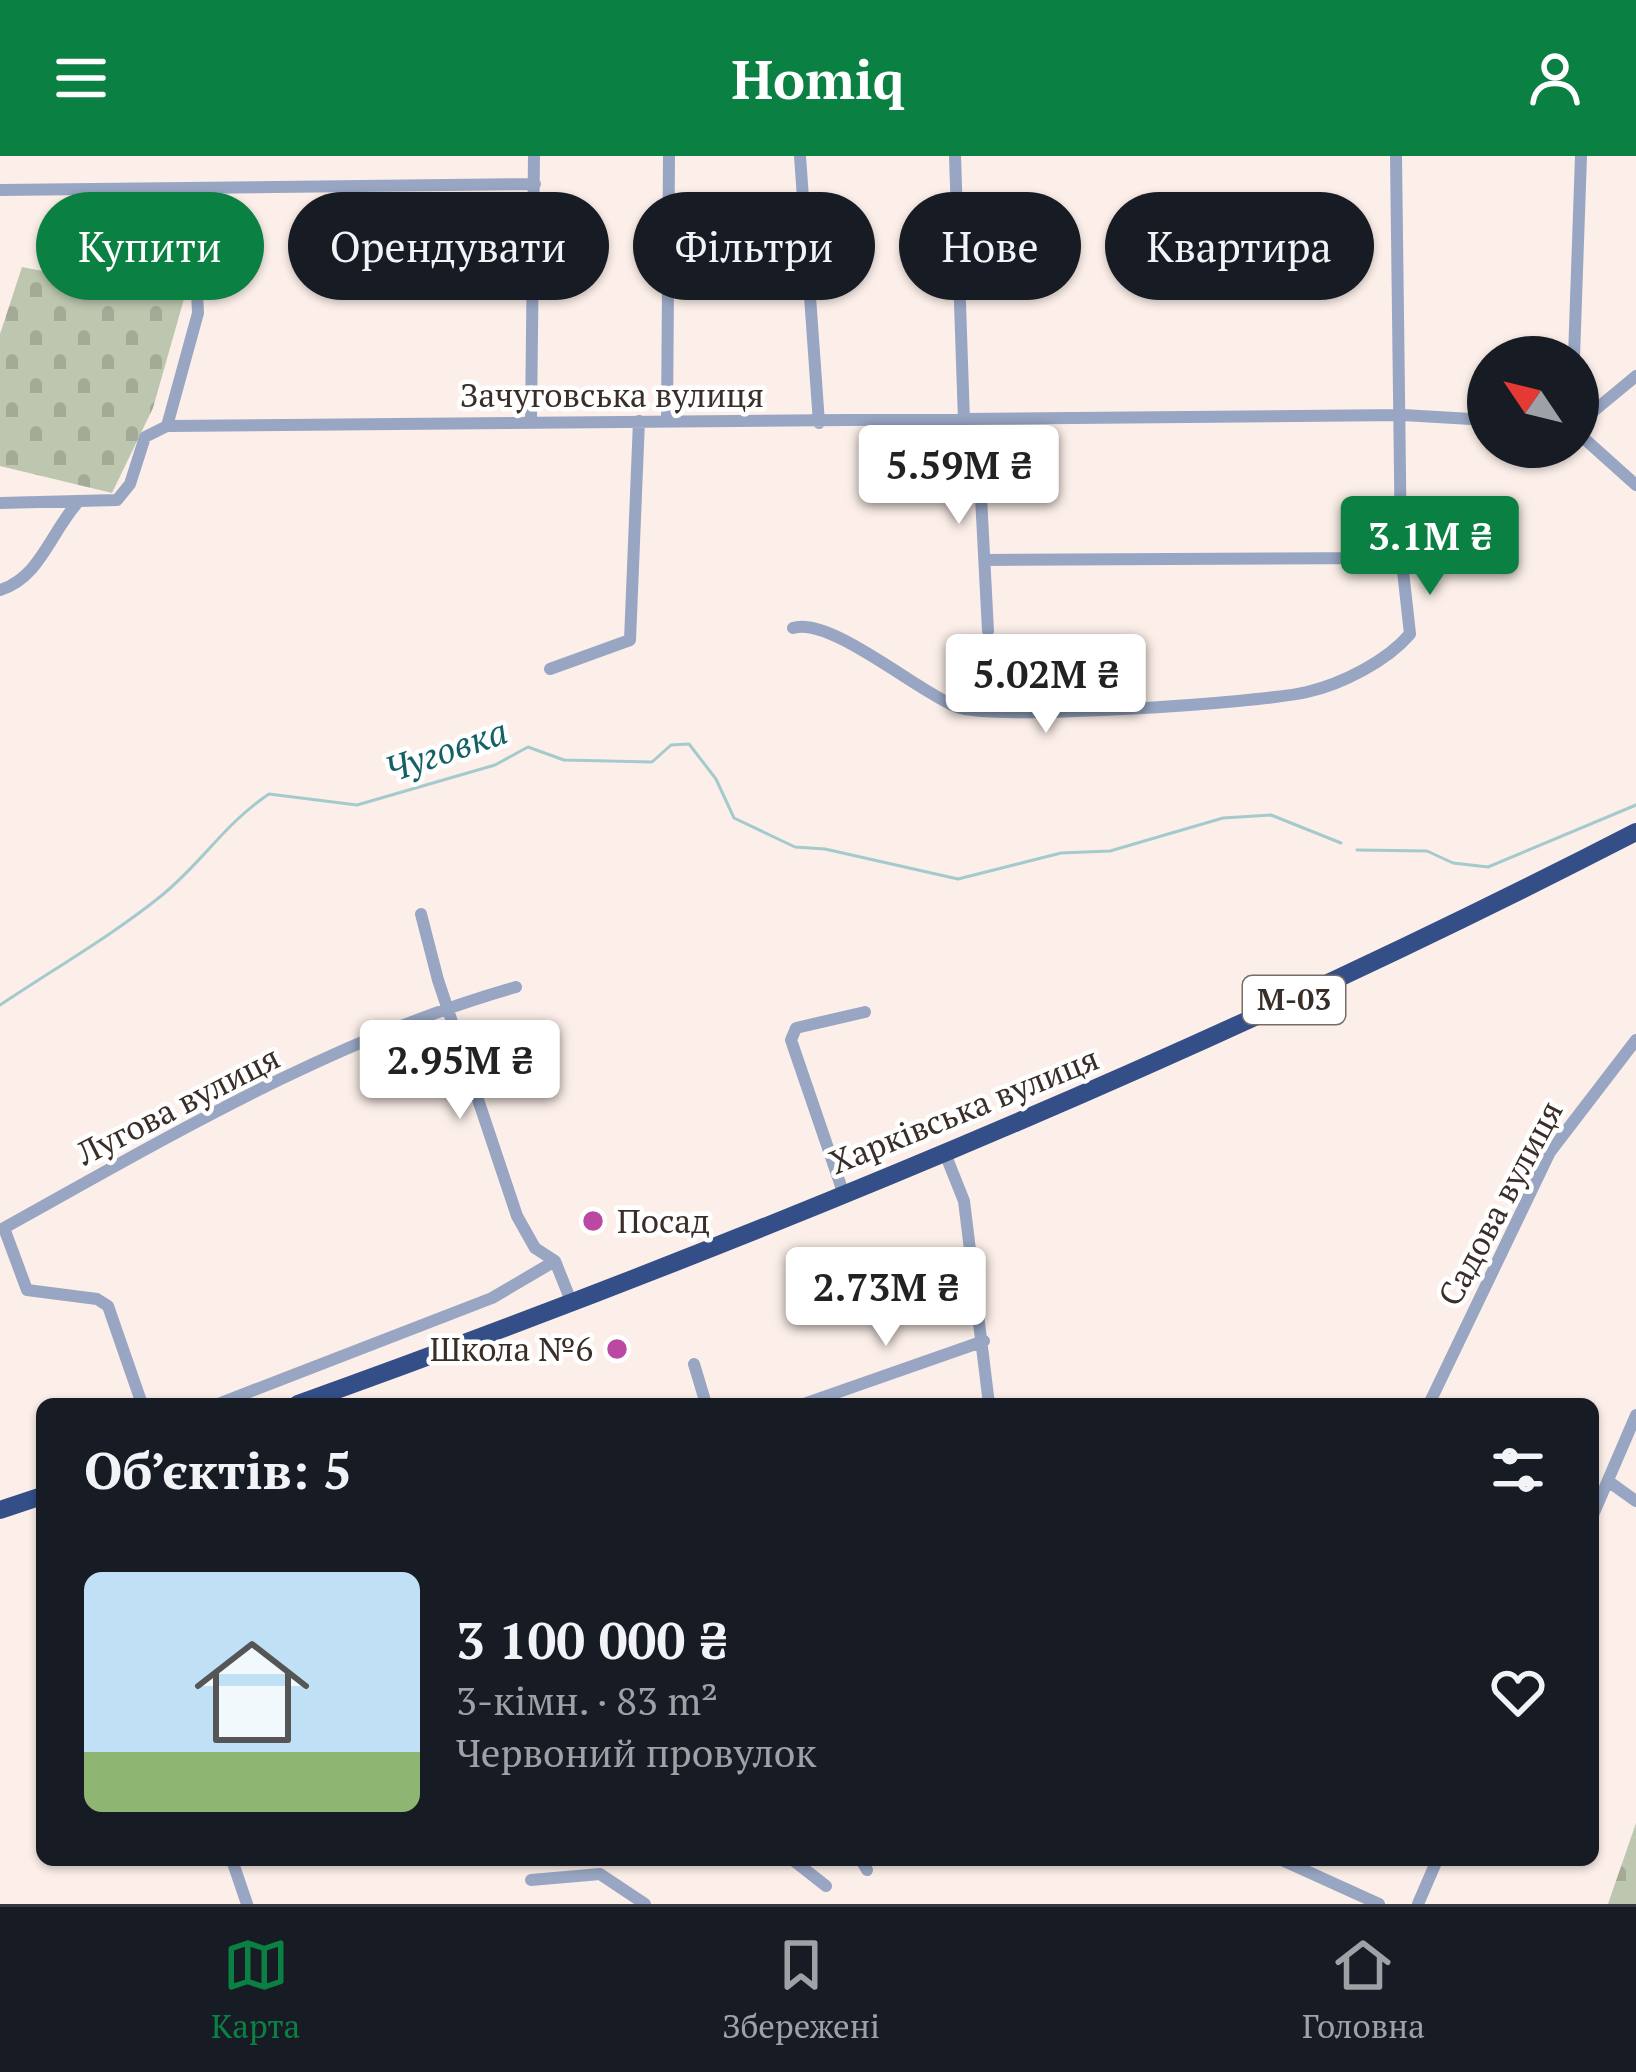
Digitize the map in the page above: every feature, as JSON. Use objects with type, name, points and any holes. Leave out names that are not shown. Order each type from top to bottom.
[{"type":"highway","name":"Харківська вулиця","points":[[314,1398],[571,1301],[1178,1055],[1636,832]]},
{"type":"highway","points":[[0,1510],[36,1498]]},
{"type":"street","points":[[532,421],[535,156]]},
{"type":"street","points":[[667,420],[669,156]]},
{"type":"street","points":[[800,156],[819,423]]},
{"type":"street","points":[[955,156],[988,631]]},
{"type":"street","points":[[794,628],[823,631],[972,710],[1043,712],[1308,692],[1374,664],[1410,634],[1401,553],[1403,416],[1396,156]]},
{"type":"street","points":[[1575,336],[1580,156]]},
{"type":"street","points":[[0,190],[535,184]]},
{"type":"street","points":[[0,503],[117,500],[130,484],[145,437],[167,426],[198,313],[192,189]]},
{"type":"street","points":[[1599,407],[1636,376]]},
{"type":"street","name":"Зачуговська вулиця","points":[[167,426],[1467,419]]},
{"type":"street","points":[[550,669],[630,640],[639,421]]},
{"type":"street","points":[[1599,452],[1636,485]]},
{"type":"street","points":[[0,590],[20,584],[37,566],[60,521],[79,501]]},
{"type":"street","points":[[985,560],[1390,558],[1401,553]]},
{"type":"street","points":[[422,914],[518,1216],[536,1248],[555,1261],[571,1301]]},
{"type":"street","name":"Лугова вулиця","points":[[140,1398],[108,1306],[97,1299],[27,1290],[4,1228],[281,1081],[406,1022],[516,987]]},
{"type":"street","points":[[843,1192],[791,1040],[796,1028],[865,1012]]},
{"type":"street","name":"Садова вулиця","points":[[1433,1398],[1550,1152],[1636,1040]]},
{"type":"street","points":[[944,1151],[964,1202],[988,1398]]},
{"type":"street","points":[[234,1398],[492,1298],[555,1261]]},
{"type":"street","points":[[841,1398],[983,1341]]},
{"type":"street","points":[[694,1364],[704,1398]]},
{"type":"street","points":[[1599,1502],[1636,1415]]},
{"type":"street","points":[[1608,1481],[1636,1501]]},
{"type":"street","points":[[234,1866],[247,1904]]},
{"type":"street","points":[[801,1866],[826,1886]]},
{"type":"street","points":[[1295,1866],[1379,1904]]},
{"type":"street","points":[[1418,1904],[1434,1866]]},
{"type":"street","points":[[531,1880],[600,1874],[645,1904]]},
{"type":"green space","points":[[22,267],[36,270],[36,300],[184,300],[153,408],[112,493],[0,466],[0,334]]},
{"type":"green space","points":[[1636,1823],[1636,1904],[1608,1904]]},
{"type":"waterway","name":"Чуговка","points":[[0,1005],[161,896],[269,794],[357,805],[495,765],[528,747],[564,760],[652,762],[671,745],[689,744],[716,779],[734,818],[795,847],[825,849],[958,879],[1061,853],[1110,851],[1223,818],[1271,815],[1341,843]]},
{"type":"waterway","name":"Чуговка","points":[[1357,850],[1427,851],[1453,863],[1488,867],[1636,805]]},
{"type":"place","name":"Посад","points":[[593,1221]]},
{"type":"place","name":"Школа №6","points":[[617,1349]]}]
